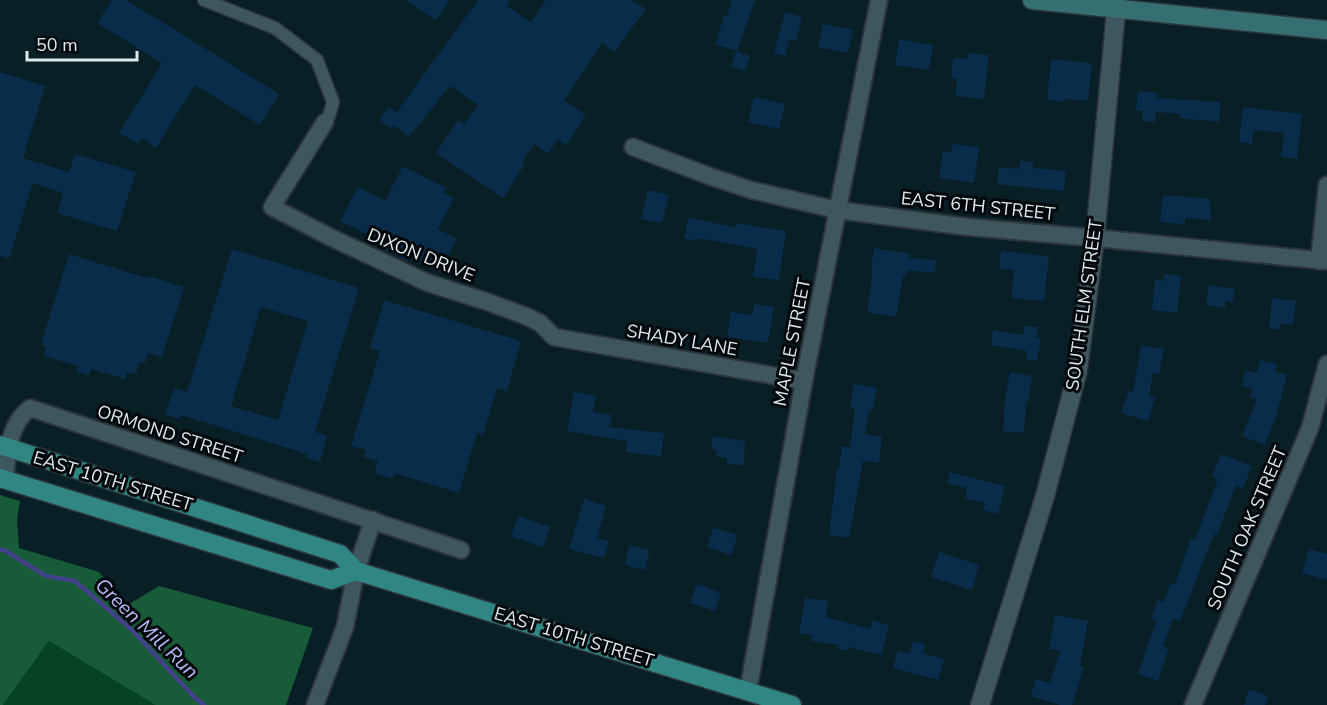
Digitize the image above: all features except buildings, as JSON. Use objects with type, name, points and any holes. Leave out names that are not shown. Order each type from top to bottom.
[{"type":"main road","points":[[1032,0],[1117,5],[1327,30]]},
{"type":"main road","name":"EAST 10TH STREET","points":[[4,447],[340,554],[356,571],[792,705]]},
{"type":"main road","name":"EAST 10TH STREET","points":[[2,478],[331,580],[356,571]]},
{"type":"street","points":[[204,0],[275,28],[317,60],[333,102],[325,122]]},
{"type":"street","name":"MAPLE STREET","points":[[748,691],[804,381],[879,0]]},
{"type":"street","name":"SOUTH ELM STREET","points":[[980,705],[1045,496],[1078,370],[1095,238],[1117,5]]},
{"type":"street","name":"DIXON DRIVE","points":[[325,122],[272,207],[428,283],[528,317],[540,323],[554,337]]},
{"type":"street","name":"EAST 6TH STREET","points":[[633,147],[751,190],[837,210],[968,227],[1323,261]]},
{"type":"street","points":[[1323,261],[1327,184]]},
{"type":"street","name":"SHADY LANE","points":[[554,337],[804,381]]},
{"type":"street","name":"SOUTH OAK STREET","points":[[1193,705],[1311,428],[1327,364]]},
{"type":"street","name":"ORMOND STREET","points":[[2,478],[4,447],[21,415],[30,408],[461,550]]},
{"type":"street","points":[[315,705],[345,627],[356,571],[373,520]]},
{"type":"green space","points":[[0,495],[20,501],[17,520],[19,548],[99,572],[126,606],[159,586],[313,628],[286,705],[155,705],[49,641],[3,705],[0,705]]},
{"type":"green space","points":[[49,641],[155,705],[3,705]]},
{"type":"waterway","name":"Green Mill Run","points":[[0,550],[4,550],[46,576],[75,581],[132,630],[204,705]]}]
